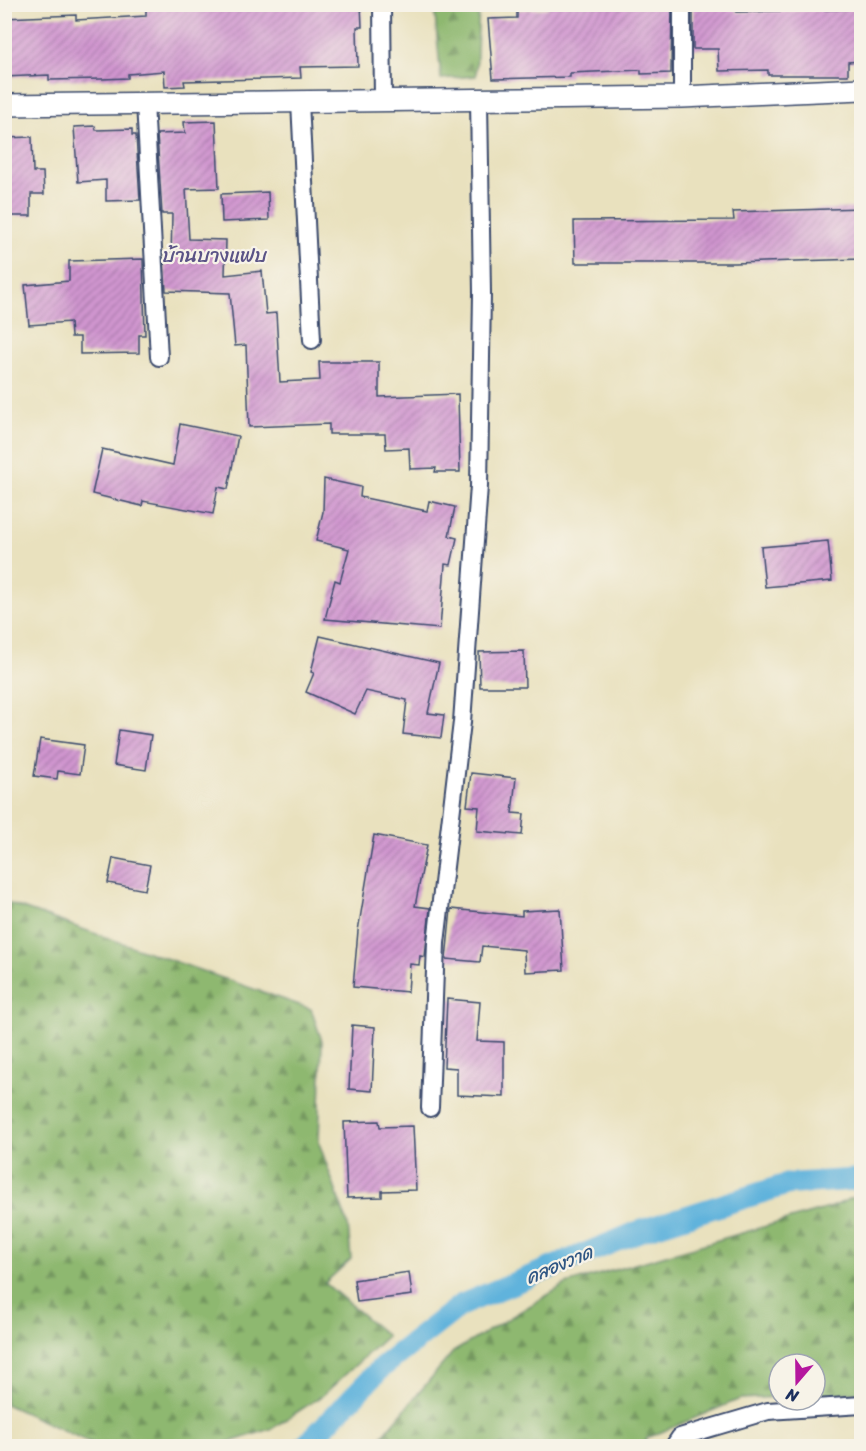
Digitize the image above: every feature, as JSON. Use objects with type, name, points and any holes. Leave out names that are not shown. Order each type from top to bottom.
[{"type":"street","points":[[382,4],[383,101]]},
{"type":"street","points":[[682,4],[682,97]]},
{"type":"street","points":[[4,105],[682,97],[861,89]]},
{"type":"street","points":[[429,1108],[436,943],[462,722],[479,486],[482,293],[479,100]]},
{"type":"street","points":[[300,102],[312,340]]},
{"type":"street","points":[[145,104],[159,357]]},
{"type":"street","points":[[674,1446],[680,1437],[768,1410],[861,1406]]},
{"type":"green space","points":[[434,5],[479,5],[476,76],[441,79]]},
{"type":"green space","points":[[5,902],[311,1009],[322,1041],[319,1143],[348,1225],[351,1259],[325,1283],[387,1336],[322,1396],[271,1429],[217,1446],[98,1446],[5,1404]]},
{"type":"green space","points":[[861,1194],[861,1392],[827,1394],[827,1352],[767,1352],[767,1398],[740,1399],[647,1438],[644,1446],[374,1446],[453,1352],[566,1284],[832,1207]]},
{"type":"building","points":[[146,4],[361,4],[362,27],[357,27],[358,66],[300,67],[301,78],[184,81],[185,86],[165,87],[164,71],[128,74],[128,78],[102,79],[49,80],[49,75],[4,77],[4,18],[76,15],[76,20],[146,16]]},
{"type":"building","points":[[548,4],[672,4],[671,73],[641,74],[641,70],[570,73],[570,77],[493,79],[488,19],[517,18],[517,10],[548,8]]},
{"type":"building","points":[[693,4],[736,4],[736,12],[861,9],[861,61],[848,62],[848,75],[768,75],[768,70],[719,71],[718,49],[693,49]]},
{"type":"building","points":[[216,121],[219,188],[186,189],[189,239],[226,240],[225,275],[262,271],[266,314],[276,313],[280,382],[320,380],[319,362],[379,362],[379,397],[458,394],[460,472],[435,472],[436,468],[410,469],[409,448],[386,449],[385,434],[329,434],[329,424],[249,427],[246,345],[235,346],[230,293],[166,291],[164,258],[171,258],[172,214],[162,214],[157,134],[185,133],[184,122]]},
{"type":"building","points":[[95,126],[96,130],[132,129],[132,135],[136,135],[140,200],[106,201],[106,180],[78,182],[74,127]]},
{"type":"building","points":[[32,137],[33,172],[43,172],[44,194],[31,194],[31,216],[4,216],[4,138]]},
{"type":"building","points":[[268,192],[269,220],[222,222],[221,194]]},
{"type":"building","points":[[861,208],[861,259],[735,263],[575,263],[574,221],[734,220],[733,212]]},
{"type":"building","points":[[143,259],[145,335],[139,335],[139,353],[80,354],[80,337],[71,337],[70,322],[29,325],[25,285],[69,281],[69,261]]},
{"type":"building","points":[[180,424],[238,436],[228,489],[218,487],[213,514],[143,501],[142,506],[92,494],[102,449],[173,465]]},
{"type":"building","points":[[324,479],[361,487],[360,497],[427,511],[429,501],[455,507],[449,536],[457,538],[451,565],[445,564],[440,629],[325,619],[335,580],[340,582],[349,549],[316,541],[323,512]]},
{"type":"building","points":[[828,541],[832,581],[765,587],[761,547]]},
{"type":"building","points":[[320,636],[439,663],[428,713],[444,715],[441,738],[403,734],[407,700],[366,691],[355,714],[306,692],[314,673],[311,672]]},
{"type":"building","points":[[524,651],[525,687],[480,687],[479,652]]},
{"type":"building","points":[[119,730],[151,735],[146,770],[114,765]]},
{"type":"building","points":[[40,739],[84,745],[80,774],[58,771],[57,779],[34,776]]},
{"type":"building","points":[[471,773],[516,778],[512,813],[524,814],[522,835],[477,831],[479,807],[467,806]]},
{"type":"building","points":[[374,835],[427,845],[415,906],[430,908],[425,957],[420,956],[419,965],[410,964],[408,992],[353,987],[358,931]]},
{"type":"building","points":[[113,858],[150,865],[145,890],[108,883]]},
{"type":"building","points":[[451,909],[522,916],[522,911],[560,909],[564,970],[525,972],[524,950],[482,946],[480,962],[446,959]]},
{"type":"building","points":[[447,999],[480,1002],[477,1041],[504,1042],[504,1097],[457,1095],[457,1068],[444,1067]]},
{"type":"building","points":[[352,1025],[375,1027],[372,1091],[349,1089]]},
{"type":"building","points":[[379,1121],[380,1127],[413,1126],[416,1190],[382,1191],[382,1197],[347,1198],[344,1122]]},
{"type":"building","points":[[409,1272],[412,1295],[357,1302],[354,1280]]},
{"type":"waterway","name":"คลองวาด","points":[[305,1446],[382,1367],[461,1305],[640,1231],[788,1184],[862,1179]]},
{"type":"district","name":"บ้านบางแฟบ","points":[[215,255]]}]
